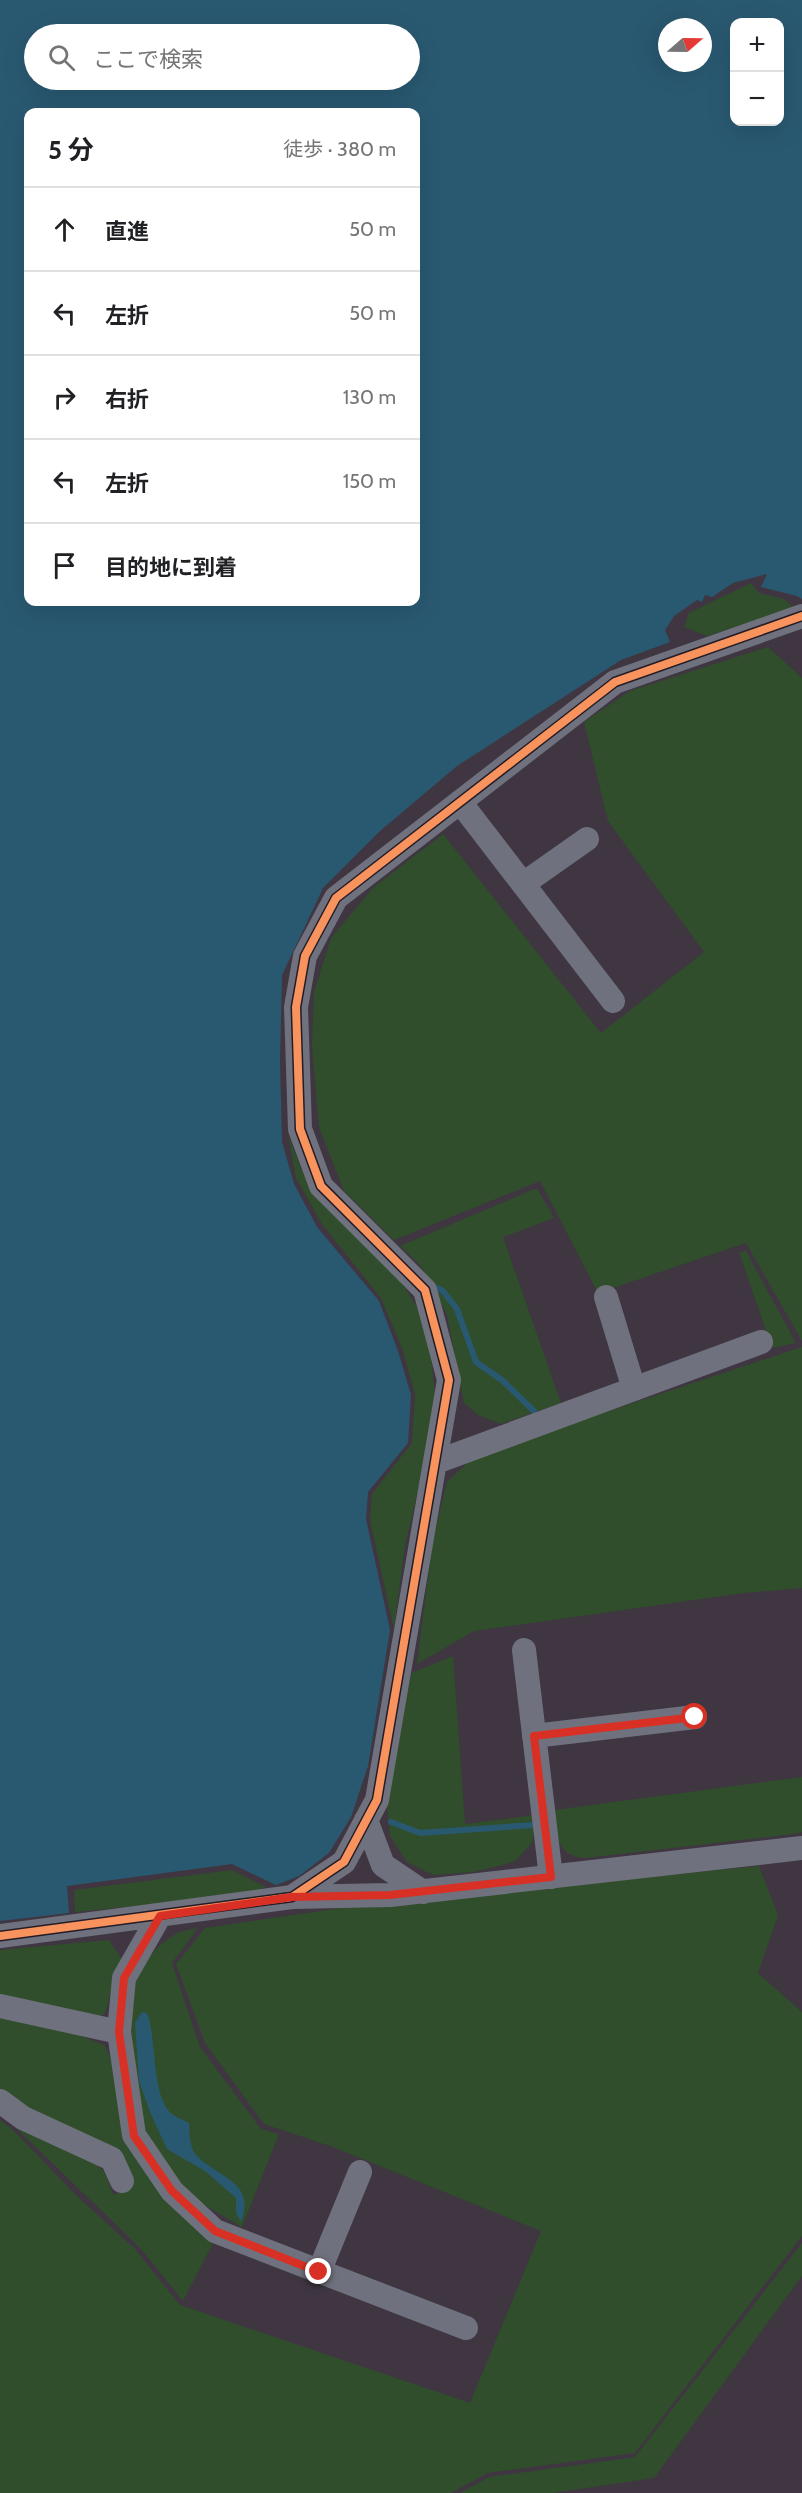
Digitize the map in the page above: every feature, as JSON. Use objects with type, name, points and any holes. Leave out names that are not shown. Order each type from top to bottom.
[{"type":"street","points":[[292,1897],[344,1862],[377,1800],[449,1380],[425,1290],[321,1186],[300,1129],[296,1007],[305,956],[336,898],[615,682],[802,616]]},
{"type":"street","points":[[460,802],[613,1001]]},
{"type":"street","points":[[523,884],[587,838]]},
{"type":"street","points":[[606,1297],[634,1389]]},
{"type":"street","points":[[436,1462],[761,1342]]},
{"type":"street","points":[[524,1650],[551,1877]]},
{"type":"street","points":[[534,1736],[695,1717]]},
{"type":"street","points":[[366,1820],[383,1865],[423,1892]]},
{"type":"street","points":[[0,1936],[292,1897],[423,1892],[800,1850]]},
{"type":"street","points":[[160,1916],[124,1978],[119,2032],[134,2136],[172,2191],[215,2231],[466,2328]]},
{"type":"street","points":[[0,2006],[119,2032]]},
{"type":"street","points":[[0,2101],[23,2118],[112,2159],[122,2181]]},
{"type":"street","points":[[319,2272],[360,2172]]},
{"type":"green space","points":[[751,583],[759,593],[784,599],[794,608],[707,636],[684,627],[689,613]]},
{"type":"green space","points":[[768,647],[802,678],[802,1341],[746,1243],[598,1293],[540,1181],[394,1240],[344,1191],[319,1127],[312,1046],[314,992],[331,938],[373,888],[443,834],[601,1033],[704,952],[608,821],[584,722],[630,691]]},
{"type":"green space","points":[[288,1135],[304,1175],[322,1203],[402,1283],[417,1308],[430,1347],[435,1396],[429,1444],[405,1545],[394,1629],[370,1520],[372,1494],[412,1443],[415,1394],[402,1348],[381,1298],[322,1224],[296,1178]]},
{"type":"green space","points":[[537,1188],[554,1218],[503,1237],[561,1403],[501,1424],[478,1415],[464,1403],[447,1315],[421,1266],[400,1246]]},
{"type":"green space","points":[[746,1251],[796,1343],[772,1348],[739,1252]]},
{"type":"green space","points":[[802,1347],[802,1588],[744,1593],[474,1631],[417,1664],[433,1540],[447,1482],[476,1455]]},
{"type":"green space","points":[[453,1656],[465,1824],[536,1815],[532,1843],[514,1862],[474,1872],[433,1875],[407,1862],[390,1836],[387,1807],[411,1673]]},
{"type":"green space","points":[[802,1777],[802,1832],[794,1834],[585,1858],[575,1857],[568,1853],[559,1842],[557,1835],[554,1810]]},
{"type":"green space","points":[[759,1866],[778,1915],[758,1973],[802,2012],[802,2236],[635,2453],[488,2473],[451,2493],[0,2493],[0,2120],[135,2249],[180,2305],[470,2403],[541,2231],[330,2146],[264,2124],[205,2043],[176,1964],[205,1928],[348,1907]]},
{"type":"green space","points":[[232,1870],[266,1887],[246,1895],[75,1912],[74,1890]]},
{"type":"green space","points":[[198,1928],[172,1963],[200,2047],[261,2129],[279,2134],[242,2227],[194,2197],[171,2178],[149,2138],[135,2094],[131,2071],[128,2025],[133,1980],[147,1959],[167,1940],[180,1932]]},
{"type":"green space","points":[[109,1940],[123,1961],[114,1981],[105,2014],[94,2017],[0,1998],[0,1950]]},
{"type":"green space","points":[[0,2018],[74,2033],[104,2045],[112,2060],[121,2116],[213,2243],[183,2301],[141,2249],[16,2128],[82,2153],[105,2172],[113,2195],[127,2188],[123,2162],[106,2143],[40,2119],[0,2092]]},
{"type":"green space","points":[[802,2243],[802,2276],[654,2478],[552,2493],[460,2493],[489,2477],[635,2457]]},
{"type":"water","points":[[0,0],[802,0],[802,599],[761,587],[767,574],[733,583],[712,597],[705,595],[702,602],[697,600],[674,616],[665,630],[670,642],[621,660],[457,766],[380,831],[323,888],[282,975],[280,1061],[282,1142],[294,1184],[317,1227],[379,1301],[398,1351],[411,1395],[408,1443],[368,1492],[366,1519],[390,1630],[368,1766],[351,1817],[329,1853],[299,1876],[276,1885],[232,1864],[67,1886],[69,1913],[0,1921]]},
{"type":"water","points":[[142,2012],[147,2013],[150,2024],[157,2082],[165,2106],[172,2114],[189,2123],[191,2144],[196,2155],[204,2163],[232,2181],[239,2189],[244,2197],[241,2222],[236,2213],[236,2198],[205,2171],[167,2149],[139,2081],[135,2023]]},
{"type":"waterway","points":[[432,1286],[443,1291],[457,1309],[476,1362],[502,1380],[534,1411]]},
{"type":"waterway","points":[[391,1822],[420,1833],[534,1825]]},
{"type":"cycle path","points":[[0,1936],[292,1897],[344,1862],[377,1800],[449,1380],[425,1290],[321,1186],[300,1129],[296,1007],[305,956],[336,898],[615,682],[802,616]]},
{"type":"route","points":[[319,2272],[215,2231],[172,2191],[134,2136],[119,2032],[124,1978],[160,1916],[292,1897],[390,1895],[551,1877],[534,1736],[695,1717]]}]
